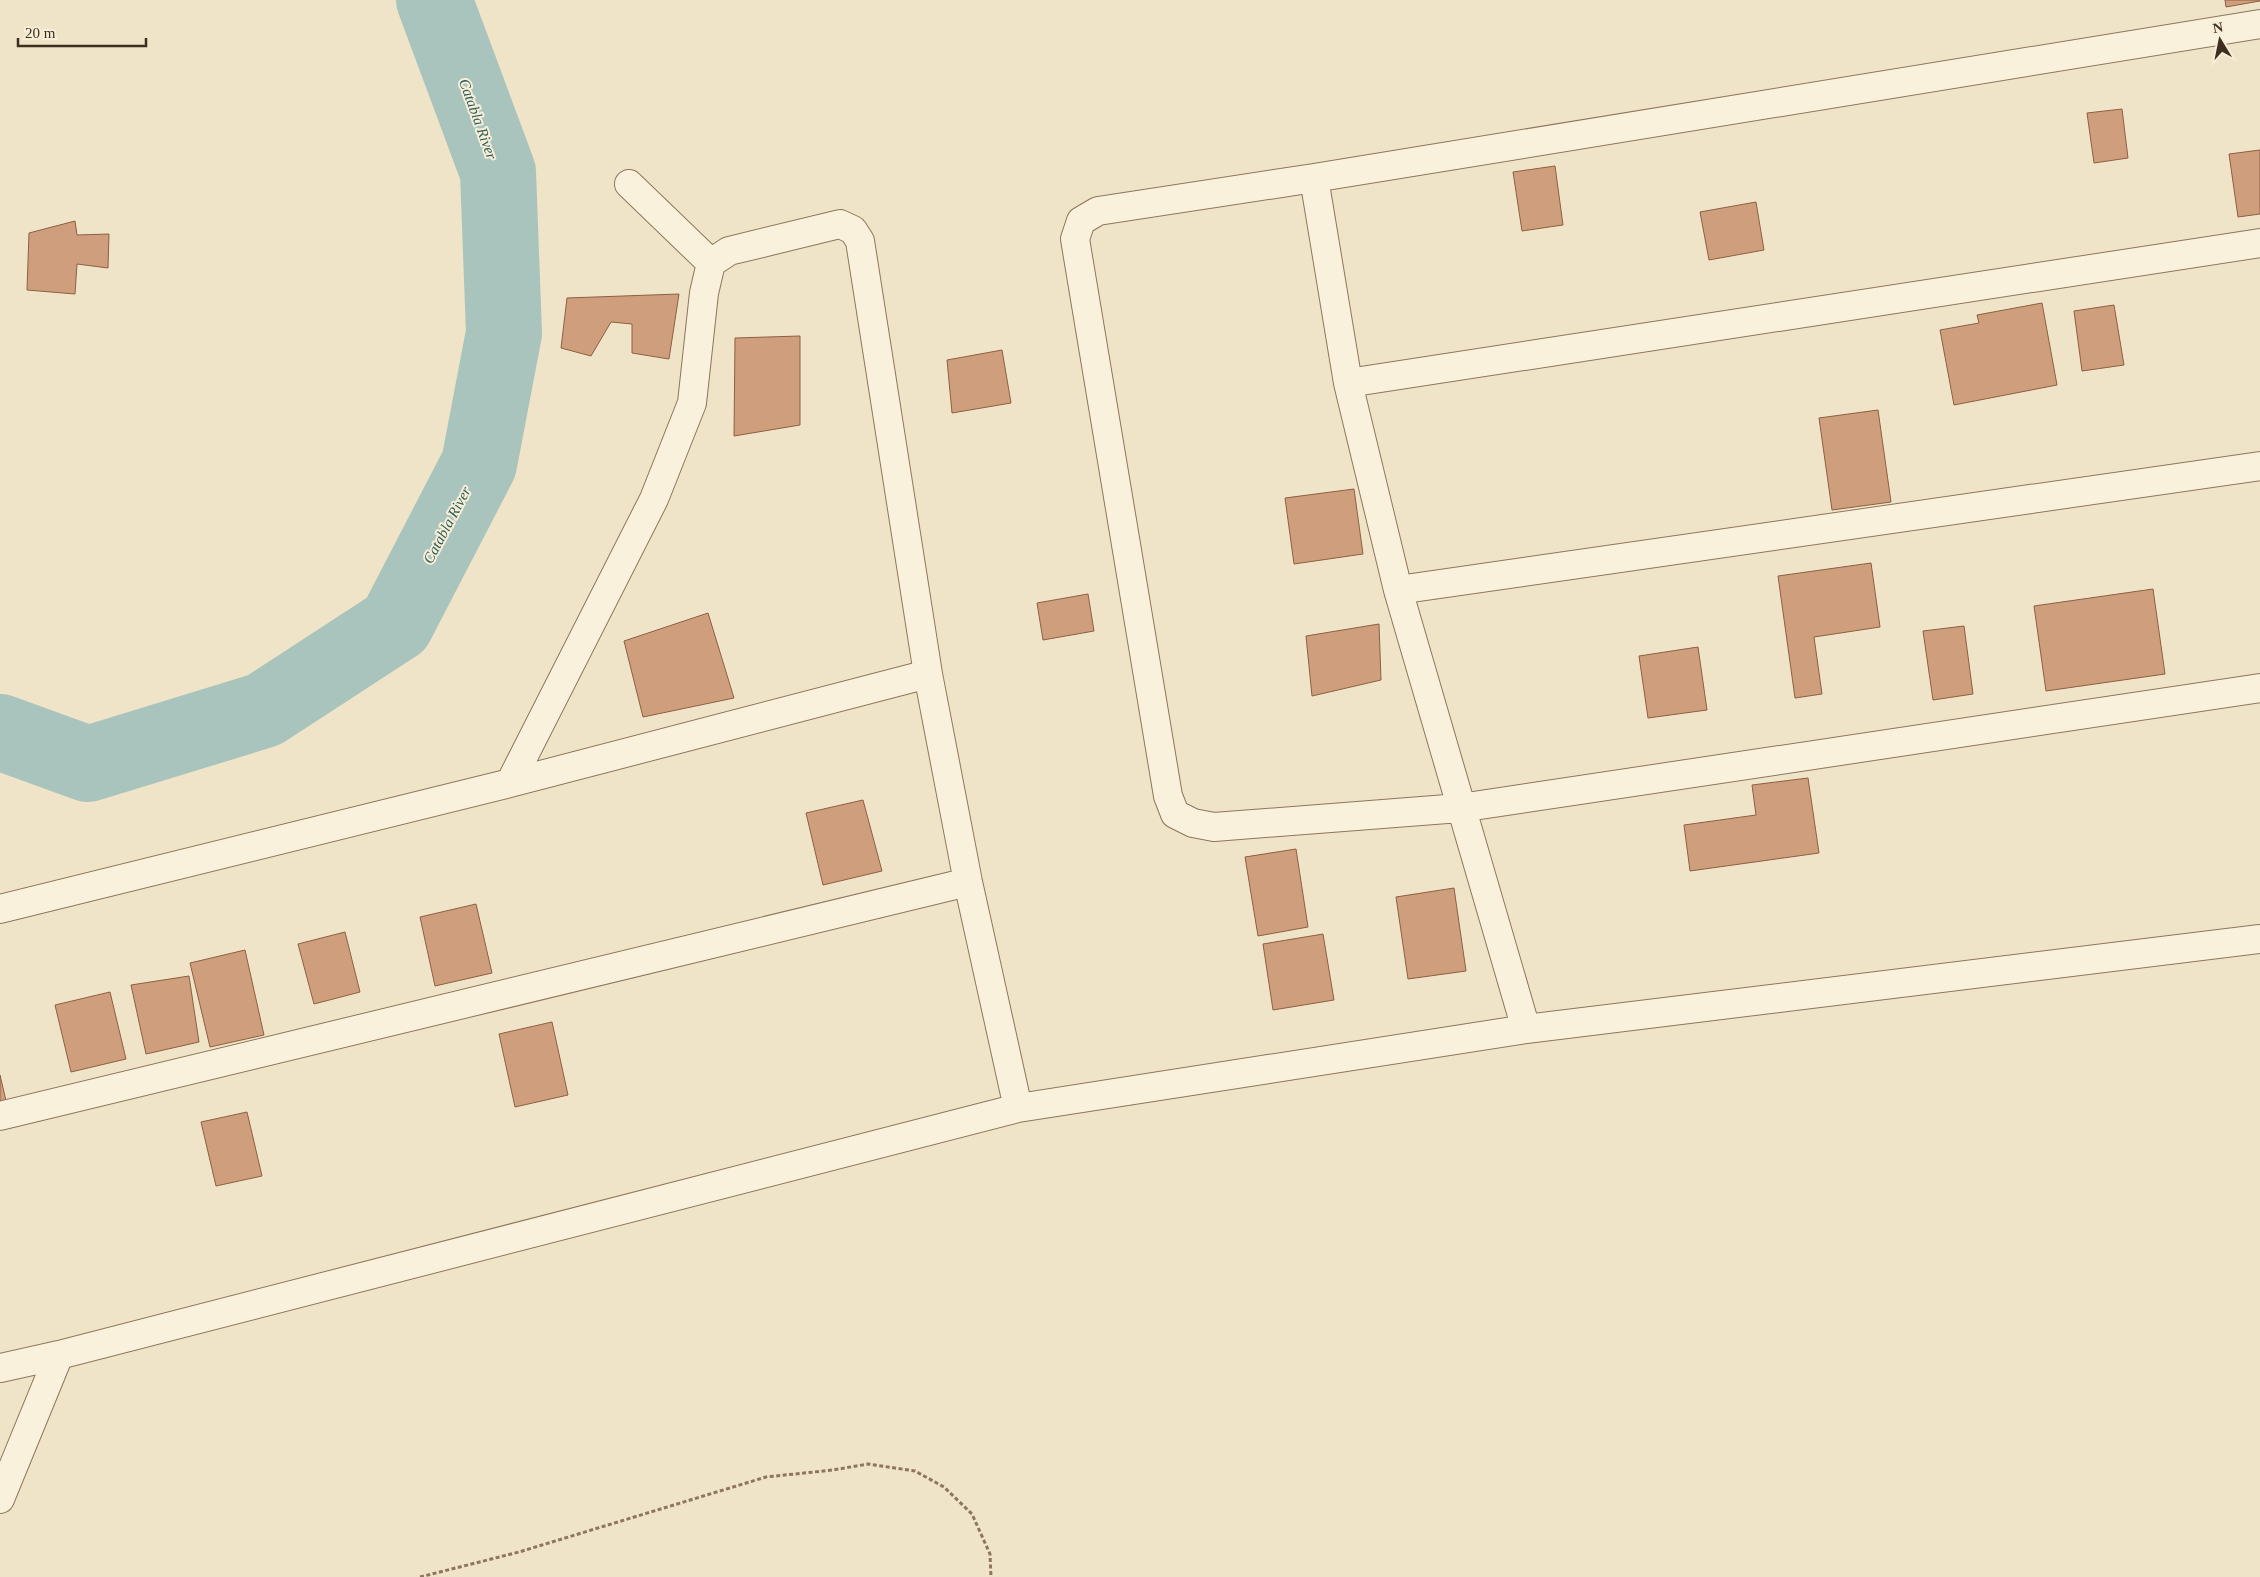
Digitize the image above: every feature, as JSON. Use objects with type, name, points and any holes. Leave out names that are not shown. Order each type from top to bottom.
[{"type":"street","points":[[2260,24],[1314,178],[1098,211],[1081,221],[1075,239],[1168,796],[1176,814],[1193,823],[1214,827],[1460,808],[2260,688]]},
{"type":"street","points":[[1314,178],[1348,383],[1398,590],[1460,808],[1526,1029]]},
{"type":"street","points":[[629,184],[711,263]]},
{"type":"street","points":[[510,783],[654,499],[692,403],[704,293],[711,263],[729,251],[840,224],[853,230],[860,241],[928,674],[968,882],[1018,1108]]},
{"type":"street","points":[[1348,383],[2260,243]]},
{"type":"street","points":[[1398,590],[2260,466]]},
{"type":"street","points":[[0,909],[510,783],[928,674]]},
{"type":"street","points":[[0,1116],[968,882]]},
{"type":"street","points":[[0,1368],[59,1355],[1018,1108],[1526,1029],[2260,939]]},
{"type":"street","points":[[0,1499],[59,1355]]},
{"type":"path","points":[[420,1577],[519,1552],[766,1477],[833,1470],[868,1464],[915,1471],[944,1487],[972,1514],[990,1554],[991,1577]]},
{"type":"building","points":[[2225,0],[2260,0],[2260,1],[2226,7]]},
{"type":"building","points":[[2122,109],[2128,158],[2094,163],[2087,113]]},
{"type":"building","points":[[2260,150],[2260,214],[2238,217],[2229,154]]},
{"type":"building","points":[[1555,166],[1563,225],[1522,231],[1513,172]]},
{"type":"building","points":[[1756,202],[1764,250],[1709,260],[1700,212]]},
{"type":"building","points":[[75,221],[77,235],[109,234],[108,268],[77,264],[75,294],[27,290],[29,233]]},
{"type":"building","points":[[679,294],[669,359],[632,353],[632,324],[611,322],[591,356],[561,348],[567,298]]},
{"type":"building","points":[[2042,303],[2057,385],[1954,405],[1940,330],[1979,323],[1977,315]]},
{"type":"building","points":[[2114,305],[2124,365],[2082,371],[2074,311]]},
{"type":"building","points":[[800,336],[800,425],[734,436],[735,338]]},
{"type":"building","points":[[1002,350],[1011,403],[952,413],[947,360]]},
{"type":"building","points":[[1878,410],[1891,502],[1832,510],[1819,418]]},
{"type":"building","points":[[1354,489],[1363,554],[1294,564],[1285,498]]},
{"type":"building","points":[[1871,563],[1880,627],[1814,637],[1822,694],[1795,698],[1778,576]]},
{"type":"building","points":[[2153,589],[2165,674],[2046,691],[2034,606]]},
{"type":"building","points":[[1088,594],[1094,631],[1043,640],[1037,603]]},
{"type":"building","points":[[708,613],[734,698],[643,717],[624,641]]},
{"type":"building","points":[[1379,624],[1381,680],[1312,696],[1306,636]]},
{"type":"building","points":[[1964,626],[1973,694],[1933,700],[1923,631]]},
{"type":"building","points":[[1698,647],[1707,710],[1648,718],[1639,656]]},
{"type":"building","points":[[1808,778],[1819,853],[1690,871],[1684,825],[1756,815],[1752,785]]},
{"type":"building","points":[[863,800],[882,871],[823,885],[806,813]]},
{"type":"building","points":[[1296,849],[1308,927],[1258,936],[1245,857]]},
{"type":"building","points":[[1454,888],[1466,971],[1408,979],[1396,897]]},
{"type":"building","points":[[476,904],[492,973],[435,986],[420,917]]},
{"type":"building","points":[[345,932],[360,992],[314,1004],[298,944]]},
{"type":"building","points":[[1323,934],[1334,1000],[1273,1010],[1263,944]]},
{"type":"building","points":[[245,950],[264,1035],[210,1047],[190,963]]},
{"type":"building","points":[[189,976],[199,1042],[146,1054],[131,985]]},
{"type":"building","points":[[110,992],[126,1059],[71,1072],[55,1005]]},
{"type":"building","points":[[552,1022],[568,1095],[515,1107],[499,1034]]},
{"type":"building","points":[[0,1075],[7,1105],[0,1106]]},
{"type":"building","points":[[247,1112],[262,1176],[216,1186],[201,1122]]},
{"type":"waterway","name":"Catabla River","points":[[0,732],[88,764],[264,710],[396,624],[479,464],[504,333],[498,172],[434,0]]}]
